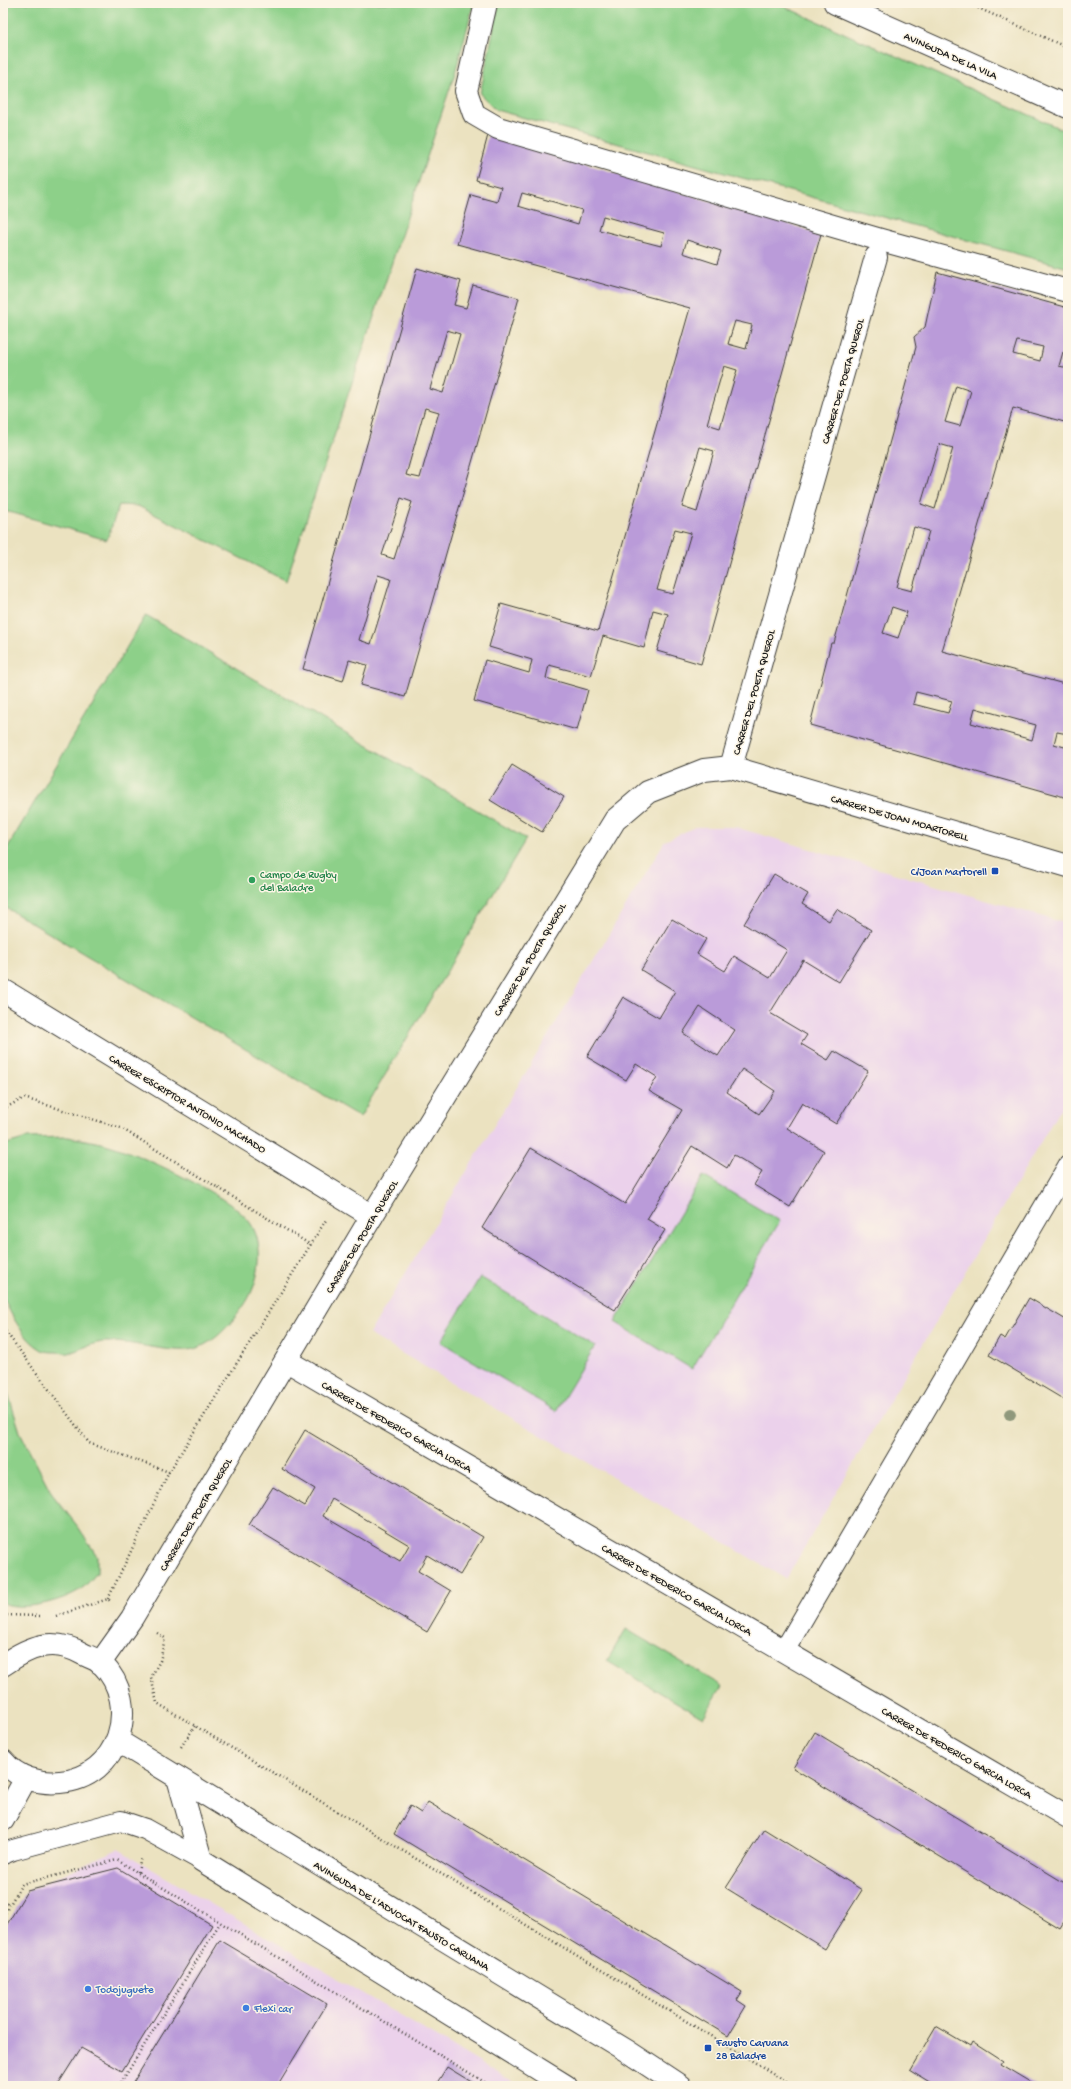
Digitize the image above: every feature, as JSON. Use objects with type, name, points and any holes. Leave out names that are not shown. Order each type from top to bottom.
[{"type":"street","points":[[486,3],[466,91],[474,114],[498,128],[881,240],[1068,291]]},
{"type":"street","name":"AVINGUDA DE LA VILA","points":[[835,3],[1068,107]]},
{"type":"street","name":"CARRER DEL POETA QUEROL","points":[[100,1662],[132,1618],[287,1361],[372,1216],[614,820],[648,792],[704,770],[731,767],[876,257]]},
{"type":"street","name":"CARRER DE JOAN MOARTORELL","points":[[731,767],[1068,866]]},
{"type":"street","name":"CARRER ESCRIPTOR ANTONIO MACHADO","points":[[3,990],[372,1216]]},
{"type":"street","points":[[784,1651],[1068,1166]]},
{"type":"street","name":"CARRER DE FEDERICO GARCIA LORCA","points":[[287,1361],[1068,1816]]},
{"type":"street","points":[[3,1665],[22,1652],[46,1645],[70,1646],[100,1662],[109,1672],[120,1694],[123,1717],[118,1741],[106,1760],[90,1773],[69,1782],[48,1783],[26,1778],[8,1767],[3,1761]]},
{"type":"street","name":"AVINGUDA DE L'ADVOCAT FAUSTO CARUANA","points":[[118,1741],[627,2051],[680,2086]]},
{"type":"street","points":[[3,1820],[26,1778]]},
{"type":"street","points":[[178,1778],[201,1860]]},
{"type":"street","points":[[3,1854],[121,1821],[145,1829],[201,1860],[566,2086]]},
{"type":"street","name":"AVINGUDA DE L'ADVOCAT FAUSTO CARUANA","points":[[627,2051],[698,2086]]},
{"type":"path","points":[[967,3],[1068,48]]},
{"type":"path","points":[[3,1109],[24,1098],[121,1128],[311,1245]]},
{"type":"path","points":[[49,1616],[56,1616],[108,1599],[169,1472],[341,1197]]},
{"type":"path","points":[[3,1328],[89,1443],[169,1472]]},
{"type":"path","points":[[108,1599],[132,1618],[165,1638],[160,1660],[151,1677],[157,1703],[794,2086]]},
{"type":"path","points":[[3,1615],[41,1616]]},
{"type":"path","points":[[3,1916],[22,1884],[118,1860],[490,2086]]},
{"type":"path","points":[[3,1902],[10,1906]]},
{"type":"path","points":[[119,2086],[220,1923]]},
{"type":"shaded area","points":[[695,827],[735,827],[1068,924],[1068,1095],[786,1579],[369,1334],[665,841]]},
{"type":"shaded area","points":[[118,1849],[519,2086],[3,2086],[3,1931],[27,1891]]},
{"type":"green space","points":[[3,3],[474,3],[455,73],[286,581],[138,506],[119,505],[107,540],[3,511]]},
{"type":"green space","points":[[499,3],[776,3],[1068,132],[1068,268],[496,110],[480,94]]},
{"type":"green space","name":"Campo de Rugby del Baladre","points":[[146,615],[526,839],[360,1117],[3,906],[3,855]]},
{"type":"green space","points":[[68,1137],[110,1145],[167,1169],[227,1202],[242,1214],[251,1224],[256,1234],[258,1244],[259,1266],[257,1277],[249,1298],[243,1307],[226,1328],[213,1340],[205,1345],[188,1350],[116,1342],[101,1342],[66,1353],[47,1352],[42,1350],[35,1346],[24,1334],[3,1297],[3,1145],[27,1138]]},
{"type":"green space","points":[[703,1176],[780,1221],[692,1369],[615,1322]]},
{"type":"green space","points":[[480,1277],[595,1346],[556,1411],[441,1342]]},
{"type":"green space","points":[[3,1377],[20,1432],[52,1494],[79,1528],[97,1556],[97,1573],[83,1587],[64,1598],[32,1606],[3,1603]]},
{"type":"green space","points":[[626,1629],[722,1686],[703,1718],[607,1661]]},
{"type":"building","points":[[488,135],[821,234],[701,664],[657,651],[668,614],[653,610],[644,648],[603,636],[591,676],[549,665],[546,678],[588,690],[577,730],[474,701],[485,660],[529,673],[532,660],[489,647],[501,604],[598,631],[690,308],[457,244],[471,195],[497,202],[501,187],[476,180]],"holes":[[[522,193],[582,210],[578,224],[518,206]],[[603,216],[664,233],[661,246],[599,230]],[[687,240],[721,251],[717,264],[683,253]],[[735,321],[752,325],[746,349],[728,344]],[[724,366],[737,370],[720,428],[707,424]],[[700,447],[714,451],[697,512],[682,507]],[[675,529],[691,533],[673,594],[657,590]]]},
{"type":"building","points":[[417,268],[461,281],[454,305],[466,308],[473,285],[519,298],[405,697],[361,685],[367,665],[349,660],[343,681],[303,669]],"holes":[[[447,330],[460,334],[443,393],[430,389]],[[425,408],[439,412],[420,478],[406,475]],[[401,498],[412,502],[394,559],[382,555]],[[378,575],[391,579],[371,644],[359,640]]]},
{"type":"building","points":[[937,272],[1068,308],[1068,354],[1063,352],[1059,366],[1068,368],[1068,423],[1013,408],[942,651],[1068,685],[1068,734],[1057,732],[1054,744],[1068,748],[1068,798],[810,725],[831,643],[834,643],[916,347],[914,337],[925,327]],"holes":[[[1017,341],[1043,347],[1040,361],[1013,354]],[[956,386],[971,391],[960,426],[945,422]],[[939,444],[953,448],[935,509],[921,504]],[[914,527],[929,531],[912,591],[897,587]],[[892,607],[907,612],[898,638],[883,633]],[[916,692],[952,701],[948,713],[913,704]],[[975,708],[1036,725],[1032,740],[971,723]]]},
{"type":"building","points":[[512,765],[564,797],[542,832],[490,800]]},
{"type":"building","points":[[774,874],[808,894],[802,904],[829,921],[837,909],[871,930],[839,982],[803,960],[770,1013],[807,1035],[801,1044],[828,1060],[834,1051],[868,1071],[836,1124],[802,1103],[787,1128],[824,1151],[790,1207],[754,1185],[762,1172],[734,1155],[727,1168],[692,1146],[647,1219],[665,1230],[615,1310],[482,1228],[531,1148],[625,1204],[682,1110],[649,1091],[657,1077],[636,1064],[626,1080],[587,1057],[623,997],[659,1018],[675,991],[641,970],[672,919],[706,939],[697,954],[725,971],[734,956],[770,978],[787,950],[744,924]],"holes":[[[700,1007],[735,1030],[718,1056],[683,1033]],[[742,1069],[775,1091],[759,1114],[727,1092]]]},
{"type":"building","points":[[1029,1298],[1068,1321],[1068,1402],[989,1355],[1000,1336],[1005,1339]]},
{"type":"building","points":[[305,1430],[483,1537],[460,1575],[427,1555],[418,1571],[451,1591],[427,1632],[249,1525],[273,1487],[305,1506],[315,1489],[282,1469]],"holes":[[[332,1499],[409,1545],[400,1561],[323,1516]]]},
{"type":"building","points":[[815,1732],[1068,1885],[1068,1916],[1060,1929],[793,1768]]},
{"type":"building","points":[[428,1802],[742,1992],[737,2000],[746,2006],[728,2036],[394,1834],[410,1806],[421,1813]]},
{"type":"building","points":[[764,1829],[862,1890],[825,1949],[726,1888]]},
{"type":"building","name":"Todojuguete","points":[[118,1868],[212,1925],[122,2071],[81,2048],[57,2086],[3,2086],[3,1931],[27,1891]]},
{"type":"building","points":[[220,1940],[327,2004],[277,2086],[131,2086]]},
{"type":"building","points":[[936,2026],[970,2046],[972,2042],[1003,2062],[1001,2065],[1036,2086],[936,2086],[910,2070]]},
{"type":"building","points":[[447,2067],[478,2086],[435,2086]]},
{"type":"building","points":[[902,2081],[910,2086],[900,2086]]},
{"type":"place","name":"C/Joan Martorell","points":[[995,871]]},
{"type":"place","name":"Campo de Rugby del Baladre","points":[[252,880]]},
{"type":"place","name":"Todojuguete","points":[[88,1989]]},
{"type":"place","name":"Flexi car","points":[[246,2008]]},
{"type":"place","name":"Fausto Caruana 28 Baladre","points":[[708,2048]]}]
